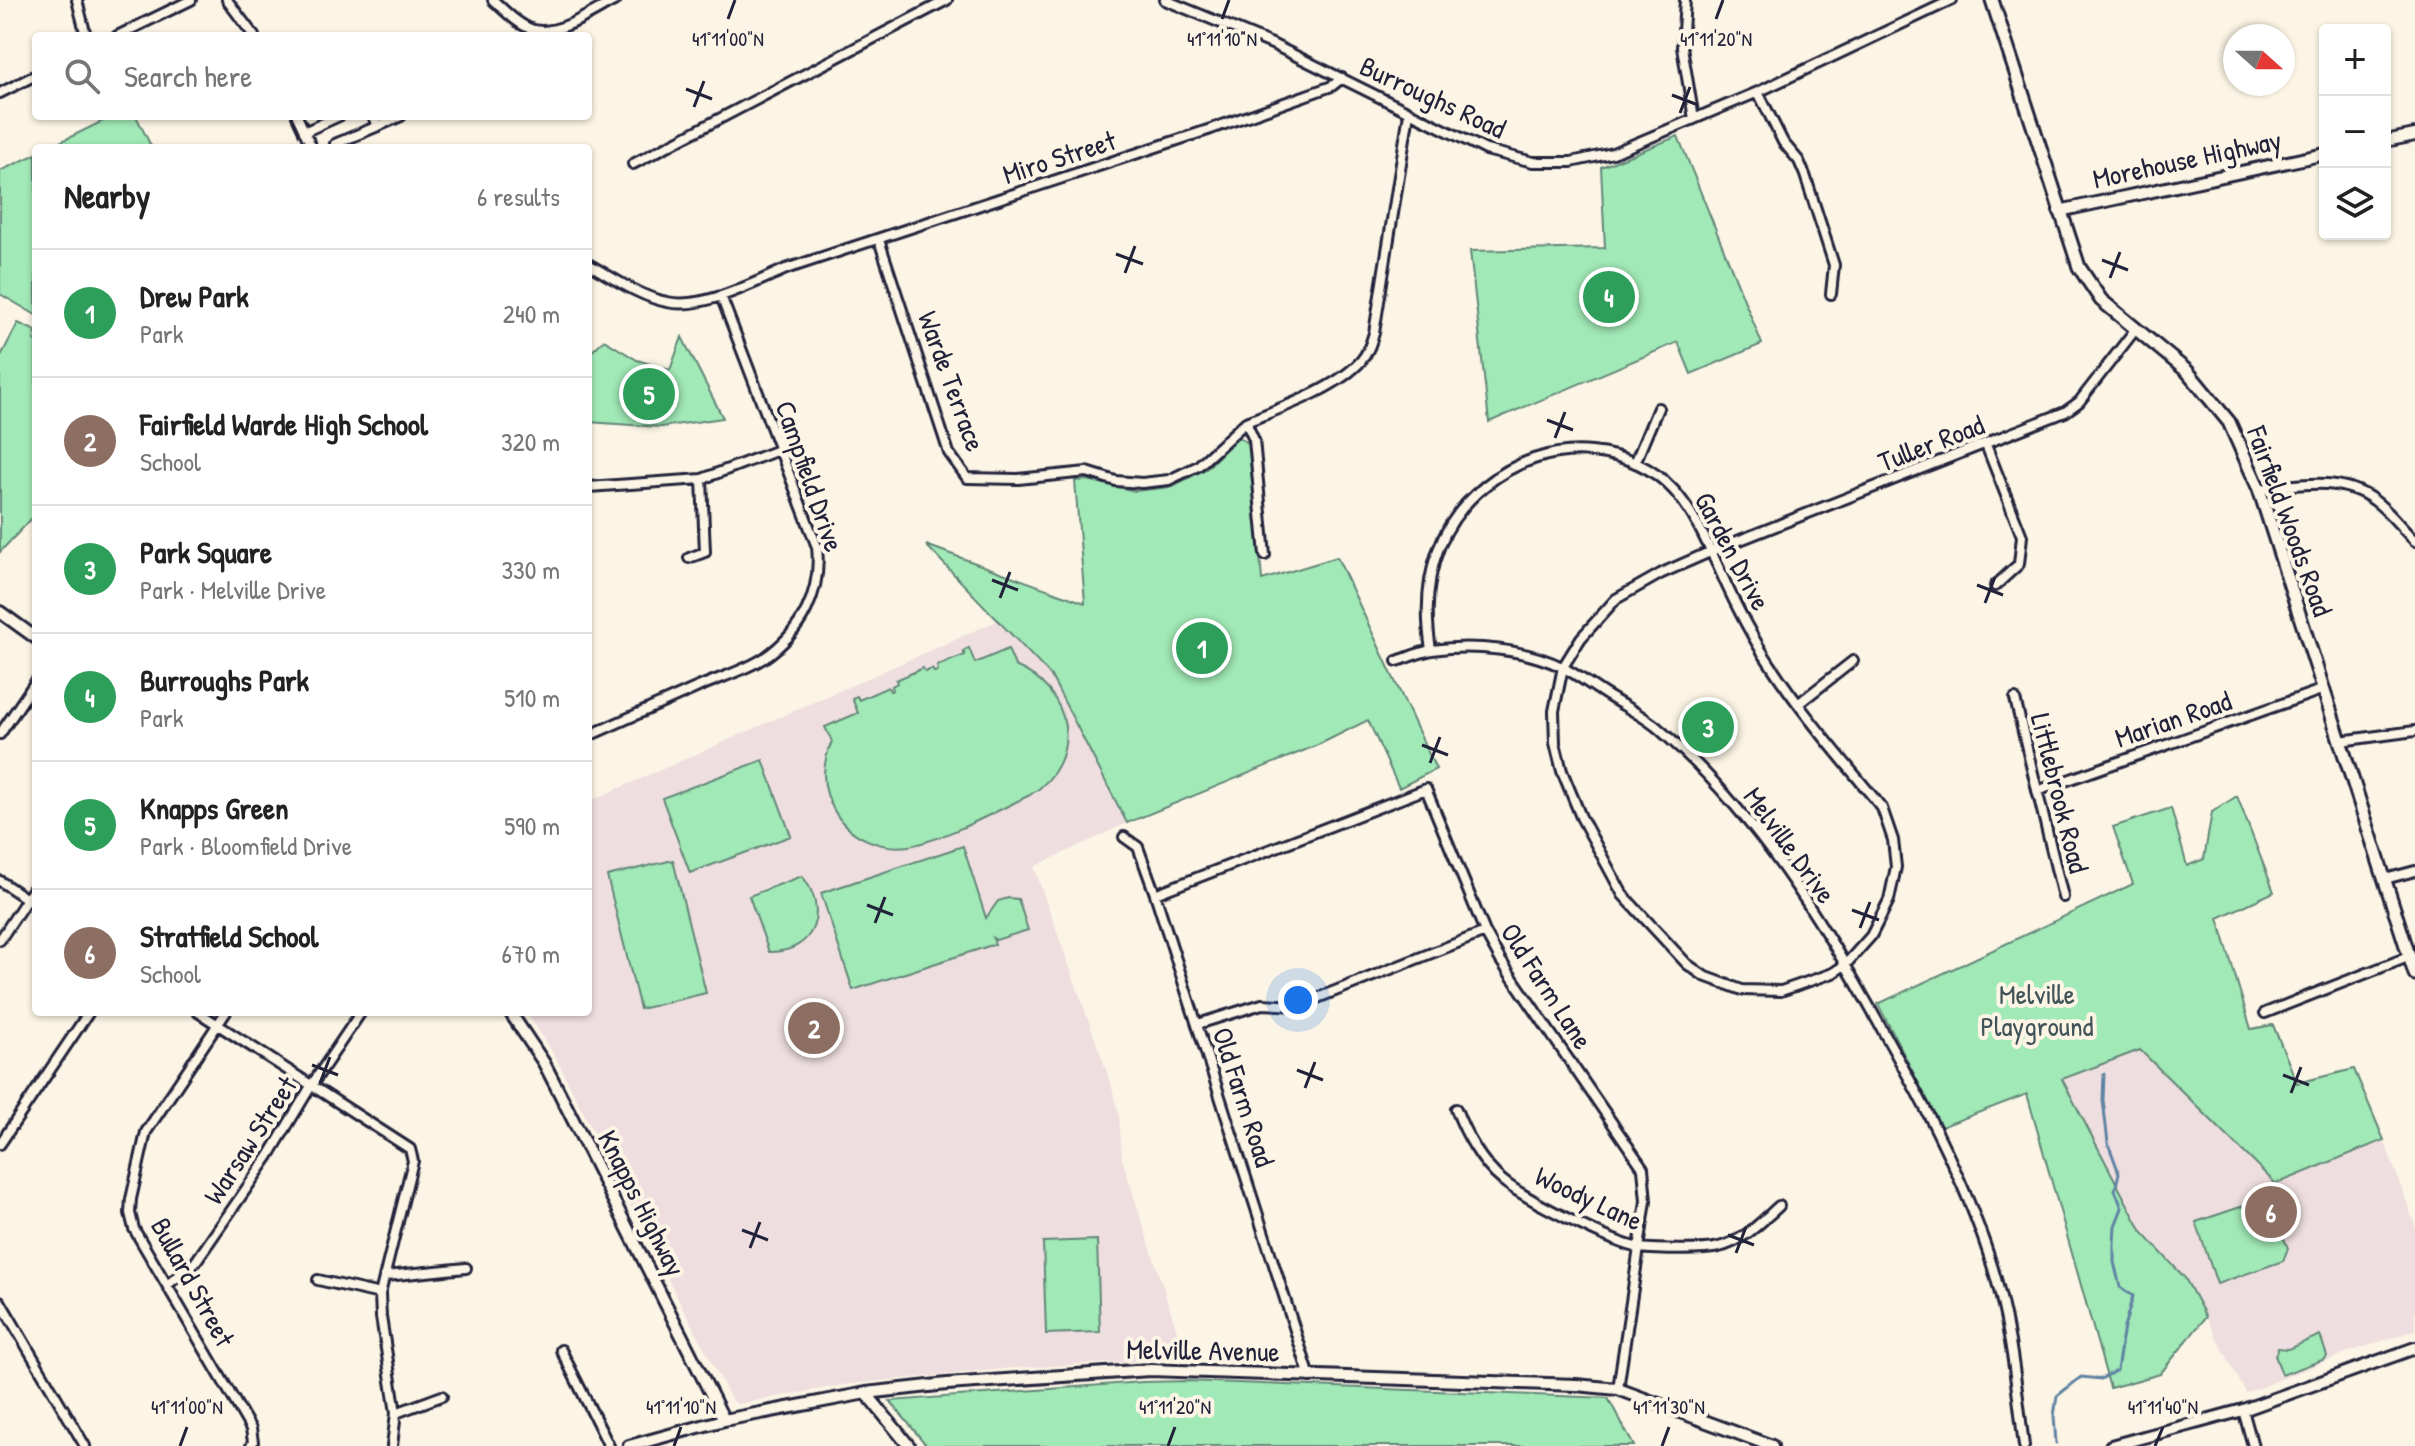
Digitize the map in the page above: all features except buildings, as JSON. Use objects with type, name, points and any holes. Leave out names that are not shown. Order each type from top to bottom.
[{"type":"main road","name":"Fairfield Woods Road","points":[[1992,0],[2079,267],[2101,300],[2187,371],[2229,422],[2259,489],[2415,974]]},
{"type":"street","points":[[77,0],[85,32]]},
{"type":"street","points":[[125,32],[191,0]]},
{"type":"street","points":[[227,0],[251,32]]},
{"type":"street","points":[[493,0],[534,30],[559,28],[616,0]]},
{"type":"street","points":[[633,164],[947,0]]},
{"type":"street","name":"Burroughs Road","points":[[1165,0],[1198,7],[1486,150],[1533,162],[1571,162],[1613,153],[1758,92],[1952,0]]},
{"type":"street","points":[[1685,0],[1682,47],[1694,119]]},
{"type":"street","points":[[0,93],[32,77]]},
{"type":"street","name":"Miro Street","points":[[592,266],[668,303],[721,296],[786,269],[1211,129],[1332,86],[1342,78]]},
{"type":"street","points":[[1758,92],[1783,142],[1799,161],[1805,175],[1834,265],[1831,294]]},
{"type":"street","name":"Warde Terrace","points":[[879,240],[949,453],[967,478],[1018,479],[1087,472],[1116,481],[1142,483],[1169,480],[1198,466],[1246,422],[1288,405],[1345,375],[1363,360],[1374,333],[1409,113]]},
{"type":"street","points":[[299,120],[310,144]]},
{"type":"street","points":[[304,132],[330,120]]},
{"type":"street","points":[[375,120],[378,126]]},
{"type":"street","points":[[335,144],[392,120]]},
{"type":"street","points":[[2391,140],[2415,135]]},
{"type":"street","name":"Morehouse Highway","points":[[2059,211],[2319,155]]},
{"type":"street","name":"Campfield Drive","points":[[592,734],[763,658],[790,635],[804,616],[815,592],[819,570],[817,547],[721,296]]},
{"type":"street","name":"Tuller Road","points":[[1563,667],[1581,638],[1616,599],[1662,573],[2056,417],[2079,402],[2135,330]]},
{"type":"street","points":[[1635,463],[1658,408]]},
{"type":"street","points":[[1246,422],[1254,440],[1265,555]]},
{"type":"street","points":[[1986,445],[2022,536],[2019,564],[1995,586]]},
{"type":"street","points":[[592,487],[702,479],[781,449]]},
{"type":"street","name":"Garden Drive","points":[[1431,650],[1428,629],[1430,582],[1442,534],[1462,506],[1486,485],[1513,468],[1542,456],[1577,451],[1610,454],[1635,463],[1670,485],[1693,513],[1752,634],[1798,704],[1882,808],[1893,840],[1896,867],[1889,900],[1871,936],[1846,964]]},
{"type":"street","points":[[689,558],[705,552],[702,479]]},
{"type":"street","points":[[2259,489],[2315,483],[2342,485],[2374,500],[2415,541]]},
{"type":"street","points":[[0,612],[32,635]]},
{"type":"street","name":"Melville Drive","points":[[1397,661],[1431,650],[1465,648],[1526,655],[1563,667],[1657,727],[1722,789],[1785,870],[1846,964],[1903,1066],[1954,1169],[1989,1256],[2012,1344],[2024,1446]]},
{"type":"street","points":[[1798,704],[1853,661]]},
{"type":"street","points":[[1563,667],[1554,711],[1555,743],[1562,771],[1581,817],[1623,895],[1687,964],[1722,985],[1742,990],[1781,991],[1833,973],[1846,964]]},
{"type":"street","points":[[0,734],[32,687]]},
{"type":"street","name":"Marian Road","points":[[2037,791],[2324,689]]},
{"type":"street","name":"Littlebrook Road","points":[[2015,699],[2063,897]]},
{"type":"street","points":[[2340,741],[2415,731]]},
{"type":"street","name":"Old Farm Lane","points":[[1155,894],[1426,789],[1485,932],[1501,961],[1643,1168],[1646,1201],[1618,1389]]},
{"type":"street","name":"Old Farm Road","points":[[1124,837],[1138,847],[1155,894],[1310,1377]]},
{"type":"street","points":[[2385,879],[2415,871]]},
{"type":"street","points":[[0,881],[32,902]]},
{"type":"street","points":[[0,940],[32,891]]},
{"type":"street","points":[[1198,1024],[1262,1004],[1297,1006],[1485,932]]},
{"type":"street","points":[[2265,1013],[2408,957]]},
{"type":"street","points":[[0,1144],[86,1016]]},
{"type":"street","points":[[204,1016],[410,1149],[413,1161],[380,1294],[396,1413],[392,1446]]},
{"type":"street","name":"Bullard Street","points":[[223,1016],[146,1132],[130,1213],[134,1229],[251,1429],[251,1446]]},
{"type":"street","name":"Warsaw Street","points":[[167,1285],[194,1264],[269,1156],[358,1016]]},
{"type":"street","name":"Knapps Highway","points":[[512,1016],[560,1094],[724,1420]]},
{"type":"street","name":"Woody Lane","points":[[1456,1109],[1466,1134],[1501,1180],[1537,1202],[1622,1243],[1640,1248],[1718,1248],[1742,1238],[1779,1206]]},
{"type":"street","points":[[386,1276],[466,1268]]},
{"type":"street","points":[[318,1280],[380,1294]]},
{"type":"street","points":[[0,1301],[85,1446]]},
{"type":"street","points":[[2111,1446],[2243,1410],[2415,1348]]},
{"type":"street","points":[[561,1350],[609,1446]]},
{"type":"street","name":"Melville Avenue","points":[[629,1446],[724,1420],[866,1393],[947,1384],[1150,1370],[1618,1389],[1772,1446]]},
{"type":"street","points":[[866,1393],[909,1446]]},
{"type":"street","points":[[396,1413],[442,1396]]},
{"type":"street","points":[[2243,1410],[2253,1446]]},
{"type":"shaded area","points":[[997,621],[1051,676],[1127,823],[1034,867],[1111,1084],[1119,1114],[1122,1159],[1186,1359],[1014,1368],[843,1385],[737,1404],[731,1399],[556,1058],[529,1016],[592,1016],[592,800]]},
{"type":"shaded area","points":[[2140,1050],[2276,1183],[2384,1140],[2415,1225],[2415,1330],[2346,1353],[2246,1393],[2185,1278],[2142,1232],[2062,1080]]},
{"type":"green space","points":[[105,120],[138,120],[150,144],[56,144]]},
{"type":"green space","points":[[1678,136],[1762,344],[1691,374],[1678,342],[1489,422],[1470,251],[1605,248],[1601,167]]},
{"type":"green space","points":[[32,156],[32,313],[0,294],[0,171]]},
{"type":"green space","points":[[18,323],[32,329],[32,518],[0,552],[0,358]]},
{"type":"green space","points":[[682,337],[723,418],[661,427],[592,422],[592,351],[604,340],[637,360],[670,370]]},
{"type":"green space","points":[[1237,438],[1247,442],[1252,452],[1262,580],[1337,557],[1436,769],[1399,788],[1368,720],[1320,744],[1127,823],[1051,676],[926,545],[1085,603],[1075,481],[1087,480],[1135,491],[1171,487],[1206,469]]},
{"type":"green space","points":[[969,648],[975,663],[1008,649],[1015,666],[1049,691],[1060,708],[1065,726],[1065,745],[1059,763],[1048,780],[1030,795],[937,838],[898,847],[877,844],[857,835],[841,821],[827,794],[824,768],[832,741],[825,727],[858,713],[852,698],[857,696],[859,700],[888,687],[890,691],[893,690],[896,680],[923,668],[925,672],[932,669],[938,671],[937,666],[965,655],[963,651]]},
{"type":"green space","points":[[763,760],[791,836],[690,873],[662,798]]},
{"type":"green space","name":"Melville Playground","points":[[2237,796],[2274,892],[2218,918],[2251,1029],[2273,1025],[2297,1083],[2354,1069],[2384,1140],[2276,1184],[2140,1050],[2062,1079],[2142,1232],[2185,1278],[2206,1317],[2160,1374],[2110,1388],[2027,1094],[1941,1127],[1878,1004],[2133,884],[2113,827],[2171,808],[2187,866],[2204,859],[2212,812]]},
{"type":"green space","points":[[963,846],[986,918],[998,901],[1018,899],[1028,930],[996,940],[993,938],[995,944],[853,990],[821,893]]},
{"type":"green space","points":[[673,860],[706,993],[640,1009],[607,876]]},
{"type":"green space","points":[[802,876],[815,902],[813,927],[798,945],[769,952],[749,896]]},
{"type":"green space","points":[[2267,1198],[2288,1248],[2283,1261],[2217,1284],[2196,1222]]},
{"type":"green space","points":[[1097,1240],[1100,1332],[1046,1334],[1043,1242]]},
{"type":"green space","points":[[2320,1335],[2327,1356],[2325,1359],[2282,1375],[2275,1355],[2278,1348],[2288,1349]]},
{"type":"green space","points":[[1186,1381],[1608,1398],[1634,1446],[927,1446],[890,1401]]},
{"type":"waterway","points":[[2056,1443],[2054,1416],[2057,1396],[2081,1377],[2101,1379],[2117,1370],[2133,1296],[2120,1287],[2114,1262],[2115,1226],[2122,1208],[2115,1190],[2119,1173],[2108,1143],[2103,1100],[2104,1074]]},
{"type":"place","name":"Burroughs Park","points":[[1609,297]]},
{"type":"place","name":"Knapps Green","points":[[649,394]]},
{"type":"place","name":"Drew Park","points":[[1202,648]]},
{"type":"place","name":"Park Square","points":[[1708,727]]},
{"type":"place","name":"Fairfield Warde High School","points":[[814,1028]]},
{"type":"place","name":"Stratfield School","points":[[2271,1212]]}]
